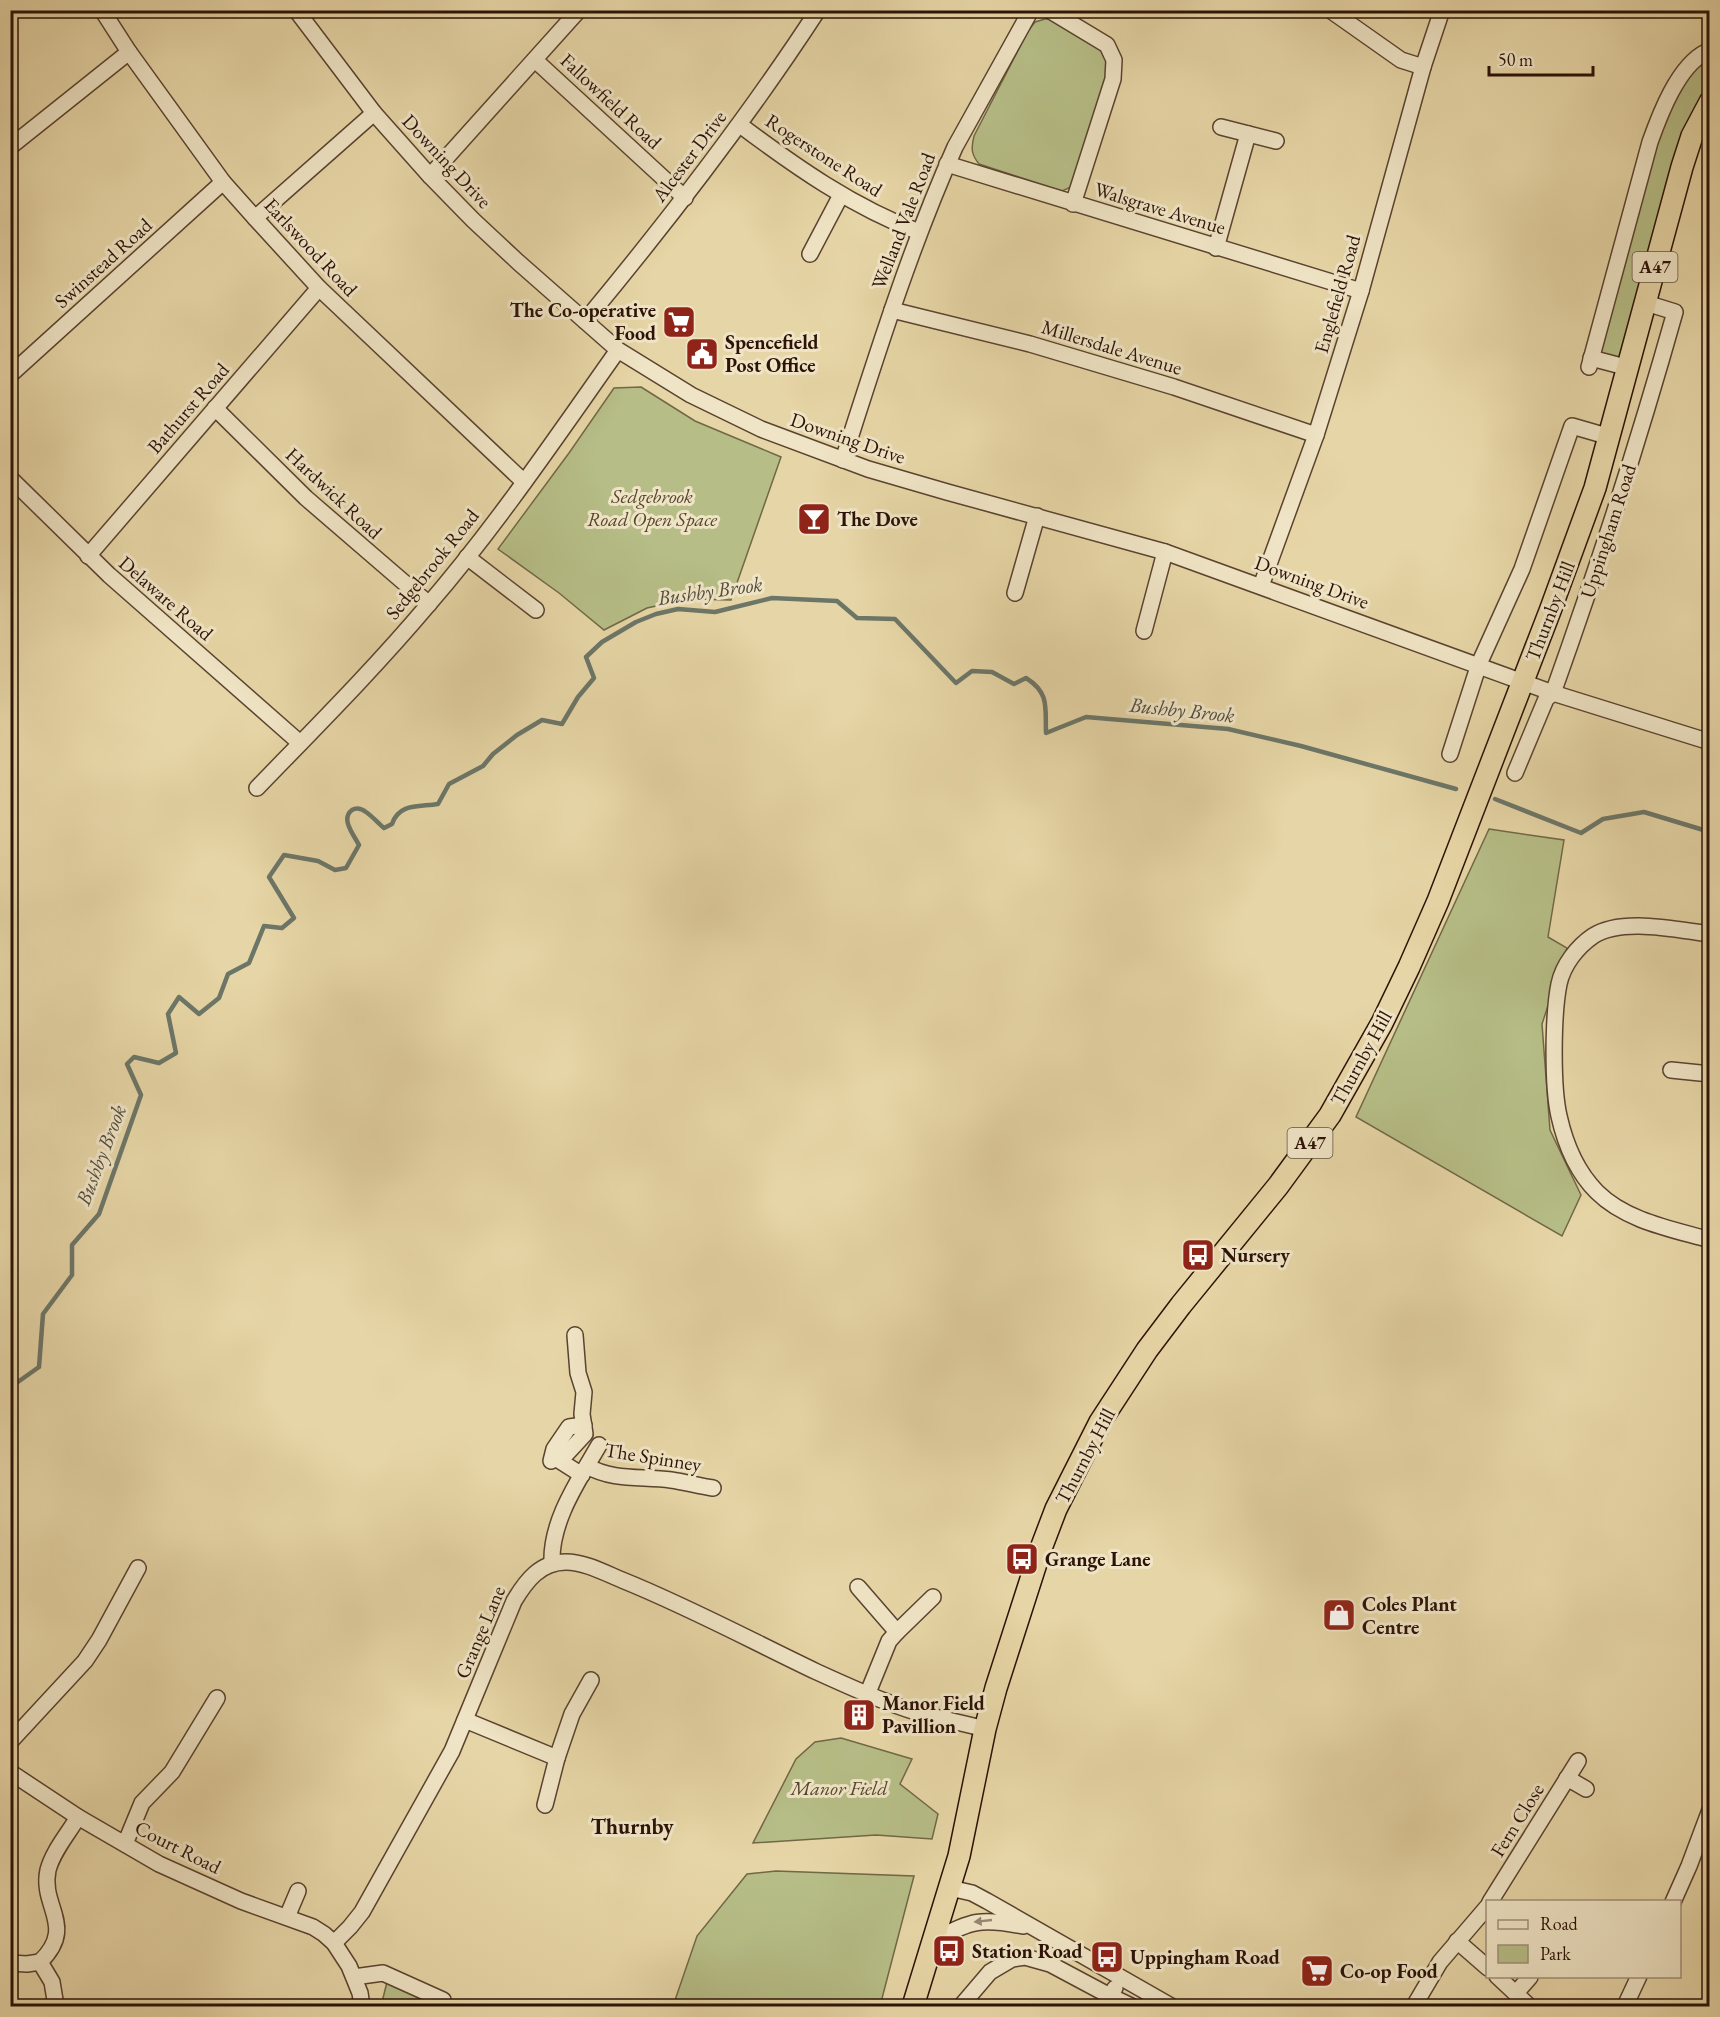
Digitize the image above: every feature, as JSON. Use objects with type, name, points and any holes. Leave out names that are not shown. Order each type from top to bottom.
[{"type":"highway","name":"A47","points":[[1629,368],[1682,167],[1692,136],[1710,102]]},
{"type":"highway","name":"Thurnby Hill","points":[[913,2007],[959,1856],[985,1729],[996,1688],[1040,1551],[1056,1509],[1100,1422],[1147,1350],[1305,1150],[1355,1074],[1382,1023],[1438,901],[1577,540],[1629,368]]},
{"type":"street","name":"Earlswood Road","points":[[102,10],[129,52],[224,182],[255,218],[319,288],[524,482]]},
{"type":"street","points":[[429,176],[579,10]]},
{"type":"street","name":"Alcester Drive","points":[[585,321],[685,198],[740,125],[818,10]]},
{"type":"street","name":"Welland Vale Road","points":[[843,460],[919,232],[947,164],[1031,10]]},
{"type":"street","points":[[1049,10],[1107,45],[1114,60],[1113,79],[1073,204]]},
{"type":"street","points":[[1330,10],[1401,60],[1423,67]]},
{"type":"street","name":"Englefield Road","points":[[1261,586],[1316,435],[1360,291],[1423,67],[1442,10]]},
{"type":"street","name":"Downing Drive","points":[[302,13],[374,113],[429,176],[518,262],[618,350],[655,374],[725,413],[843,460],[947,492],[1165,552],[1479,664],[1553,693],[1710,742]]},
{"type":"street","points":[[10,147],[129,52]]},
{"type":"street","points":[[1629,368],[1590,363],[1657,120],[1696,57],[1706,52],[1710,53]]},
{"type":"street","name":"Fallowfield Road","points":[[535,60],[685,198]]},
{"type":"street","points":[[255,218],[374,113]]},
{"type":"street","name":"Rogerstone Road","points":[[740,125],[794,165],[841,195],[897,224],[919,232]]},
{"type":"street","points":[[1221,127],[1276,141]]},
{"type":"street","points":[[1216,248],[1248,134]]},
{"type":"street","name":"Walsgrave Avenue","points":[[947,164],[1360,291]]},
{"type":"street","name":"Swinstead Road","points":[[10,375],[224,182]]},
{"type":"street","points":[[810,254],[841,195]]},
{"type":"street","name":"Bathurst Road","points":[[88,556],[319,288]]},
{"type":"street","name":"Uppingham Road","points":[[1515,773],[1546,699],[1553,693],[1601,555],[1647,412],[1675,312],[1646,303]]},
{"type":"street","name":"Millersdale Avenue","points":[[892,310],[1030,344],[1174,387],[1316,435]]},
{"type":"street","name":"Sedgebrook Road","points":[[256,788],[429,604],[524,482],[618,350]]},
{"type":"street","name":"Hardwick Road","points":[[215,408],[306,498],[367,553],[429,604]]},
{"type":"street","name":"Uppingham Road","points":[[1450,754],[1479,664],[1522,569],[1572,426],[1610,436]]},
{"type":"street","name":"Delaware Road","points":[[10,478],[88,556],[300,743]]},
{"type":"street","points":[[1015,593],[1037,516]]},
{"type":"street","points":[[1144,631],[1165,552]]},
{"type":"street","points":[[467,557],[536,610]]},
{"type":"street","points":[[1710,934],[1635,926],[1617,928],[1594,935],[1577,950],[1567,965],[1560,983],[1556,1018],[1555,1083],[1558,1115],[1565,1136],[1576,1163],[1598,1193],[1616,1206],[1642,1219],[1710,1240]]},
{"type":"street","points":[[1671,1070],[1710,1074]]},
{"type":"street","points":[[574,1335],[578,1373],[584,1392],[582,1414],[585,1434],[561,1461],[585,1471]]},
{"type":"street","points":[[550,1461],[554,1449],[569,1428],[584,1425]]},
{"type":"street","name":"The Spinney","points":[[552,1564],[555,1539],[562,1514],[599,1445]]},
{"type":"street","name":"The Spinney","points":[[585,1471],[615,1477],[670,1480],[713,1488]]},
{"type":"street","points":[[552,1564],[576,1563],[645,1589],[867,1695],[918,1712],[985,1729]]},
{"type":"street","name":"Grange Lane","points":[[334,1943],[362,1912],[452,1751],[514,1601],[529,1577],[541,1568],[552,1564]]},
{"type":"street","points":[[10,1742],[86,1661],[138,1568]]},
{"type":"street","points":[[858,1587],[897,1632]]},
{"type":"street","points":[[867,1695],[889,1641],[933,1597]]},
{"type":"street","points":[[545,1805],[557,1758],[572,1714],[591,1680]]},
{"type":"street","points":[[125,1844],[142,1803],[172,1772],[217,1698]]},
{"type":"street","points":[[465,1720],[557,1758]]},
{"type":"street","name":"Fern Close","points":[[1491,1900],[1578,1761]]},
{"type":"street","name":"Court Road","points":[[10,1772],[78,1817],[159,1864],[241,1901],[313,1927],[334,1943]]},
{"type":"street","points":[[1567,1778],[1586,1789]]},
{"type":"street","points":[[1674,1900],[1710,1810]]},
{"type":"street","points":[[10,1963],[40,1962],[51,1952],[57,1933],[57,1923],[49,1894],[48,1872],[57,1851],[78,1817]]},
{"type":"street","points":[[950,1888],[972,1893],[1171,2007]]},
{"type":"street","points":[[286,1917],[298,1891]]},
{"type":"street","points":[[1414,2007],[1440,1962],[1486,1908]]},
{"type":"street","points":[[935,1940],[971,1923],[986,1920],[1034,1928]]},
{"type":"street","points":[[1457,1941],[1486,1966]]},
{"type":"street","points":[[334,1943],[354,1977],[362,2007]]},
{"type":"street","points":[[961,2007],[990,1972],[1012,1959],[1025,1957],[1050,1964],[1131,2007]]},
{"type":"street","points":[[40,1962],[52,1983],[56,2007]]},
{"type":"street","points":[[354,1977],[383,1973],[443,2000]]},
{"type":"street","points":[[1110,1996],[1120,1977]]},
{"type":"street","points":[[1498,1978],[1529,2007]]},
{"type":"street","points":[[1516,1993],[1529,1978]]},
{"type":"street","points":[[1625,2007],[1639,1978]]},
{"type":"green space","points":[[1051,19],[1101,50],[1108,62],[1108,77],[1071,187],[1062,191],[979,164],[972,151],[974,136],[1028,31],[1035,22]]},
{"type":"green space","points":[[1709,62],[1709,88],[1694,113],[1624,355],[1619,359],[1601,353],[1657,139],[1676,96],[1696,66]]},
{"type":"green space","name":"Sedgebrook Road Open Space","points":[[641,387],[695,421],[781,457],[731,600],[688,599],[647,608],[604,630],[559,593],[498,549],[614,388]]},
{"type":"green space","points":[[1489,829],[1564,840],[1548,937],[1567,948],[1542,1024],[1550,1130],[1581,1195],[1562,1236],[1356,1117]]},
{"type":"green space","name":"Manor Field","points":[[841,1738],[912,1759],[900,1784],[938,1814],[932,1839],[876,1835],[753,1843],[796,1759],[815,1742]]},
{"type":"green space","points":[[776,1871],[914,1876],[880,2006],[673,2006],[697,1936],[747,1874]]},
{"type":"green space","points":[[387,1982],[447,2006],[381,2006]]},
{"type":"waterway","name":"Bushby Brook","points":[[10,1392],[15,1384],[39,1367],[43,1314],[72,1275],[72,1245],[99,1214],[141,1095],[127,1064],[134,1057],[159,1063],[176,1053],[168,1014],[179,997],[199,1014],[219,998],[228,974],[249,963],[264,926],[282,928],[294,918],[269,877],[284,855],[318,861],[335,870],[346,868],[359,845],[351,832],[347,818],[352,810],[363,810],[384,828],[392,824],[399,812],[405,809],[438,804],[449,784],[483,766],[493,754],[517,735],[542,720],[562,724],[578,697],[594,678],[586,657],[602,642],[636,622],[678,609],[715,612],[772,598],[837,601],[857,618],[895,619],[956,683],[972,671],[992,672],[1014,684],[1026,678],[1043,695],[1046,709],[1046,733],[1086,717],[1228,729],[1301,746],[1456,789]]},
{"type":"waterway","name":"Bushby Brook","points":[[1495,799],[1581,833],[1603,819],[1644,812],[1710,832]]},
{"type":"place","name":"The Co-operative Food","points":[[679,322]]},
{"type":"place","name":"Spencefield Post Office","points":[[702,354]]},
{"type":"place","name":"The Dove","points":[[814,519]]},
{"type":"place","name":"Nursery","points":[[1198,1255]]},
{"type":"place","name":"Grange Lane","points":[[1022,1559]]},
{"type":"place","name":"Coles Plant Centre","points":[[1339,1615]]},
{"type":"place","name":"Manor Field Pavillion","points":[[859,1715]]},
{"type":"place","name":"Station Road","points":[[949,1951]]},
{"type":"place","name":"Uppingham Road","points":[[1107,1957]]},
{"type":"place","name":"Co-op Food","points":[[1317,1971]]},
{"type":"district","name":"Thurnby","points":[[632,1826]]}]
